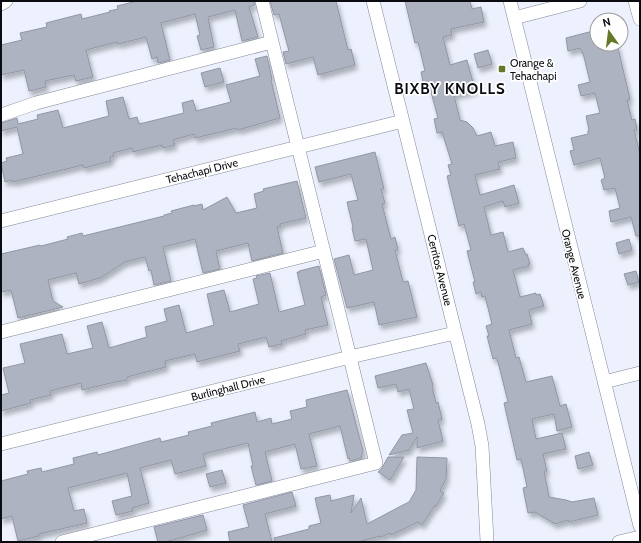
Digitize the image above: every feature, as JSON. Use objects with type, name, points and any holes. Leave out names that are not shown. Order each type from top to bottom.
[{"type":"street","points":[[1,4],[6,1]]},
{"type":"street","points":[[62,542],[376,463],[262,1]]},
{"type":"street","name":"Cerritos Avenue","points":[[373,1],[478,424],[482,446],[487,542]]},
{"type":"street","name":"Orange Avenue","points":[[510,1],[604,382],[635,486],[640,526]]},
{"type":"street","points":[[514,18],[580,1]]},
{"type":"street","points":[[635,1],[640,19]]},
{"type":"street","points":[[1,115],[36,103],[272,42]]},
{"type":"street","name":"Tehachapi Drive","points":[[1,221],[403,121]]},
{"type":"street","points":[[1,332],[324,251]]},
{"type":"street","name":"Burlinghall Drive","points":[[1,444],[350,357],[455,333]]},
{"type":"street","points":[[604,382],[640,372]]},
{"type":"street","points":[[619,542],[640,537]]},
{"type":"building","points":[[137,1],[254,1],[255,5],[249,7],[258,37],[242,41],[235,10],[208,17],[214,47],[201,50],[197,36],[200,35],[195,14],[161,23],[170,60],[158,63],[157,57],[152,59],[146,37],[118,44],[117,42],[86,50],[93,77],[76,81],[74,75],[45,81],[46,87],[29,91],[24,70],[1,75],[1,45],[22,40],[20,33],[47,27],[46,23],[81,14],[82,19],[110,12],[109,11],[118,9],[117,6]]},
{"type":"building","points":[[270,1],[336,1],[348,50],[351,49],[355,65],[318,75],[313,57],[286,64],[283,52],[289,51],[279,14],[274,15]]},
{"type":"building","points":[[405,1],[470,1],[472,9],[481,7],[484,22],[451,29],[452,35],[443,37],[450,65],[467,60],[475,90],[454,95],[460,120],[467,122],[473,128],[477,136],[491,132],[495,146],[513,142],[516,158],[498,162],[500,169],[475,175],[480,195],[514,185],[519,203],[505,207],[503,201],[484,207],[491,235],[503,232],[508,252],[523,248],[526,255],[527,254],[530,264],[528,264],[529,266],[513,270],[520,297],[536,293],[536,295],[540,294],[544,306],[529,310],[532,324],[509,330],[516,358],[519,357],[526,382],[552,376],[560,406],[566,404],[572,427],[557,431],[554,414],[532,419],[536,439],[562,433],[566,449],[543,454],[547,471],[544,471],[549,497],[572,502],[594,498],[598,515],[569,522],[568,520],[555,524],[535,512],[528,513],[523,488],[527,487],[521,459],[517,460],[504,403],[508,402],[497,358],[493,359],[487,336],[489,336],[486,326],[492,324],[485,296],[482,297],[481,292],[476,294],[473,282],[475,282],[467,251],[471,250],[464,224],[459,226],[447,176],[451,175],[448,165],[452,164],[442,132],[437,133],[434,119],[438,118],[428,81],[423,82],[421,72],[425,71],[418,42],[415,43]]},
{"type":"building","points":[[589,32],[589,52],[619,52],[630,99],[627,100],[632,120],[635,119],[637,130],[634,130],[640,154],[640,236],[636,236],[631,217],[611,222],[609,211],[620,208],[615,188],[604,190],[601,180],[605,178],[600,158],[574,165],[570,151],[574,150],[571,138],[588,134],[589,130],[586,116],[600,113],[595,93],[581,96],[578,85],[590,82],[583,53],[580,48],[568,51],[566,38]]},
{"type":"building","points":[[488,50],[492,64],[478,68],[474,54]]},
{"type":"building","points":[[267,56],[280,118],[238,130],[237,128],[195,138],[194,134],[173,140],[175,145],[163,148],[162,145],[133,152],[132,148],[113,153],[114,156],[110,157],[111,161],[84,168],[83,165],[13,182],[12,180],[5,182],[1,163],[7,161],[6,158],[23,154],[17,127],[1,131],[1,123],[17,118],[18,124],[38,119],[37,115],[58,110],[63,128],[109,116],[106,101],[123,97],[129,119],[137,117],[139,124],[184,113],[182,103],[193,100],[196,111],[231,102],[226,85],[260,76],[255,59]]},
{"type":"building","points":[[220,68],[224,82],[205,87],[201,73]]},
{"type":"building","points":[[375,152],[384,189],[381,189],[385,203],[382,204],[391,239],[395,237],[398,250],[395,250],[403,282],[408,281],[417,317],[379,325],[374,302],[347,308],[334,259],[349,255],[354,275],[373,270],[366,239],[355,241],[352,228],[347,202],[358,200],[351,174],[319,182],[315,167]]},
{"type":"building","points":[[297,181],[306,218],[280,224],[281,226],[277,227],[283,253],[252,261],[248,243],[216,251],[220,269],[203,273],[195,239],[163,247],[171,281],[154,285],[151,270],[149,271],[145,257],[125,262],[100,278],[79,284],[76,273],[48,280],[53,301],[63,307],[18,318],[11,290],[1,292],[1,254],[68,239],[67,237],[82,233],[83,236],[164,216],[172,213],[171,211],[194,205],[202,204],[203,210],[227,197],[236,213],[257,208],[254,194],[264,191],[263,189]]},
{"type":"building","points":[[629,239],[632,250],[619,254],[616,243]]},
{"type":"building","points":[[319,266],[326,295],[321,297],[328,325],[305,330],[306,334],[281,341],[282,344],[269,347],[266,337],[238,344],[240,351],[197,362],[195,354],[165,361],[166,367],[127,377],[127,380],[82,390],[81,383],[50,391],[51,395],[30,400],[31,403],[1,411],[1,395],[9,393],[3,368],[25,363],[20,344],[62,334],[67,354],[93,348],[87,326],[102,322],[109,348],[147,337],[145,327],[167,321],[164,309],[179,305],[186,333],[214,325],[207,294],[224,290],[230,312],[259,304],[253,279],[257,278],[256,276],[270,273],[279,312],[305,305],[297,272]]},
{"type":"building","points":[[636,271],[639,282],[628,285],[624,274]]},
{"type":"building","points":[[426,363],[433,385],[436,403],[438,402],[442,419],[438,420],[443,441],[417,448],[417,437],[409,450],[389,455],[402,435],[413,433],[407,410],[414,409],[409,389],[398,392],[396,384],[378,388],[375,376]]},
{"type":"building","points":[[347,390],[363,451],[361,458],[350,461],[349,458],[348,459],[340,426],[309,434],[317,466],[301,469],[295,444],[265,452],[272,481],[256,485],[251,466],[253,466],[248,443],[203,454],[206,466],[175,474],[171,460],[140,468],[149,503],[132,508],[133,511],[116,515],[112,501],[132,496],[127,473],[68,488],[74,511],[84,509],[87,523],[39,534],[39,536],[18,541],[12,516],[1,519],[1,481],[28,474],[27,471],[41,468],[42,472],[74,464],[73,458],[97,452],[98,455],[160,438],[161,442],[189,435],[188,432],[212,426],[211,423],[255,412],[257,422],[271,418],[272,424],[292,419],[290,411],[307,407],[306,400]]},
{"type":"building","points":[[589,452],[593,465],[578,469],[575,456]]},
{"type":"building","points":[[388,457],[404,457],[390,480],[378,472]]},
{"type":"building","points":[[417,457],[447,458],[446,479],[440,491],[444,493],[422,525],[418,522],[391,535],[390,533],[381,537],[358,542],[275,542],[274,538],[309,529],[309,526],[321,523],[315,498],[330,495],[331,501],[354,495],[351,513],[361,498],[367,524],[409,502],[416,490]]},
{"type":"building","points":[[222,470],[226,483],[210,487],[206,474]]},
{"type":"building","points":[[292,492],[296,506],[265,514],[272,542],[230,542],[228,532],[249,527],[243,505]]},
{"type":"building","points":[[203,515],[207,530],[165,542],[158,542],[154,527]]},
{"type":"place","name":"Orange & Tehachapi","points":[[502,69]]},
{"type":"district","name":"BIXBY KNOLLS","points":[[450,89]]}]
